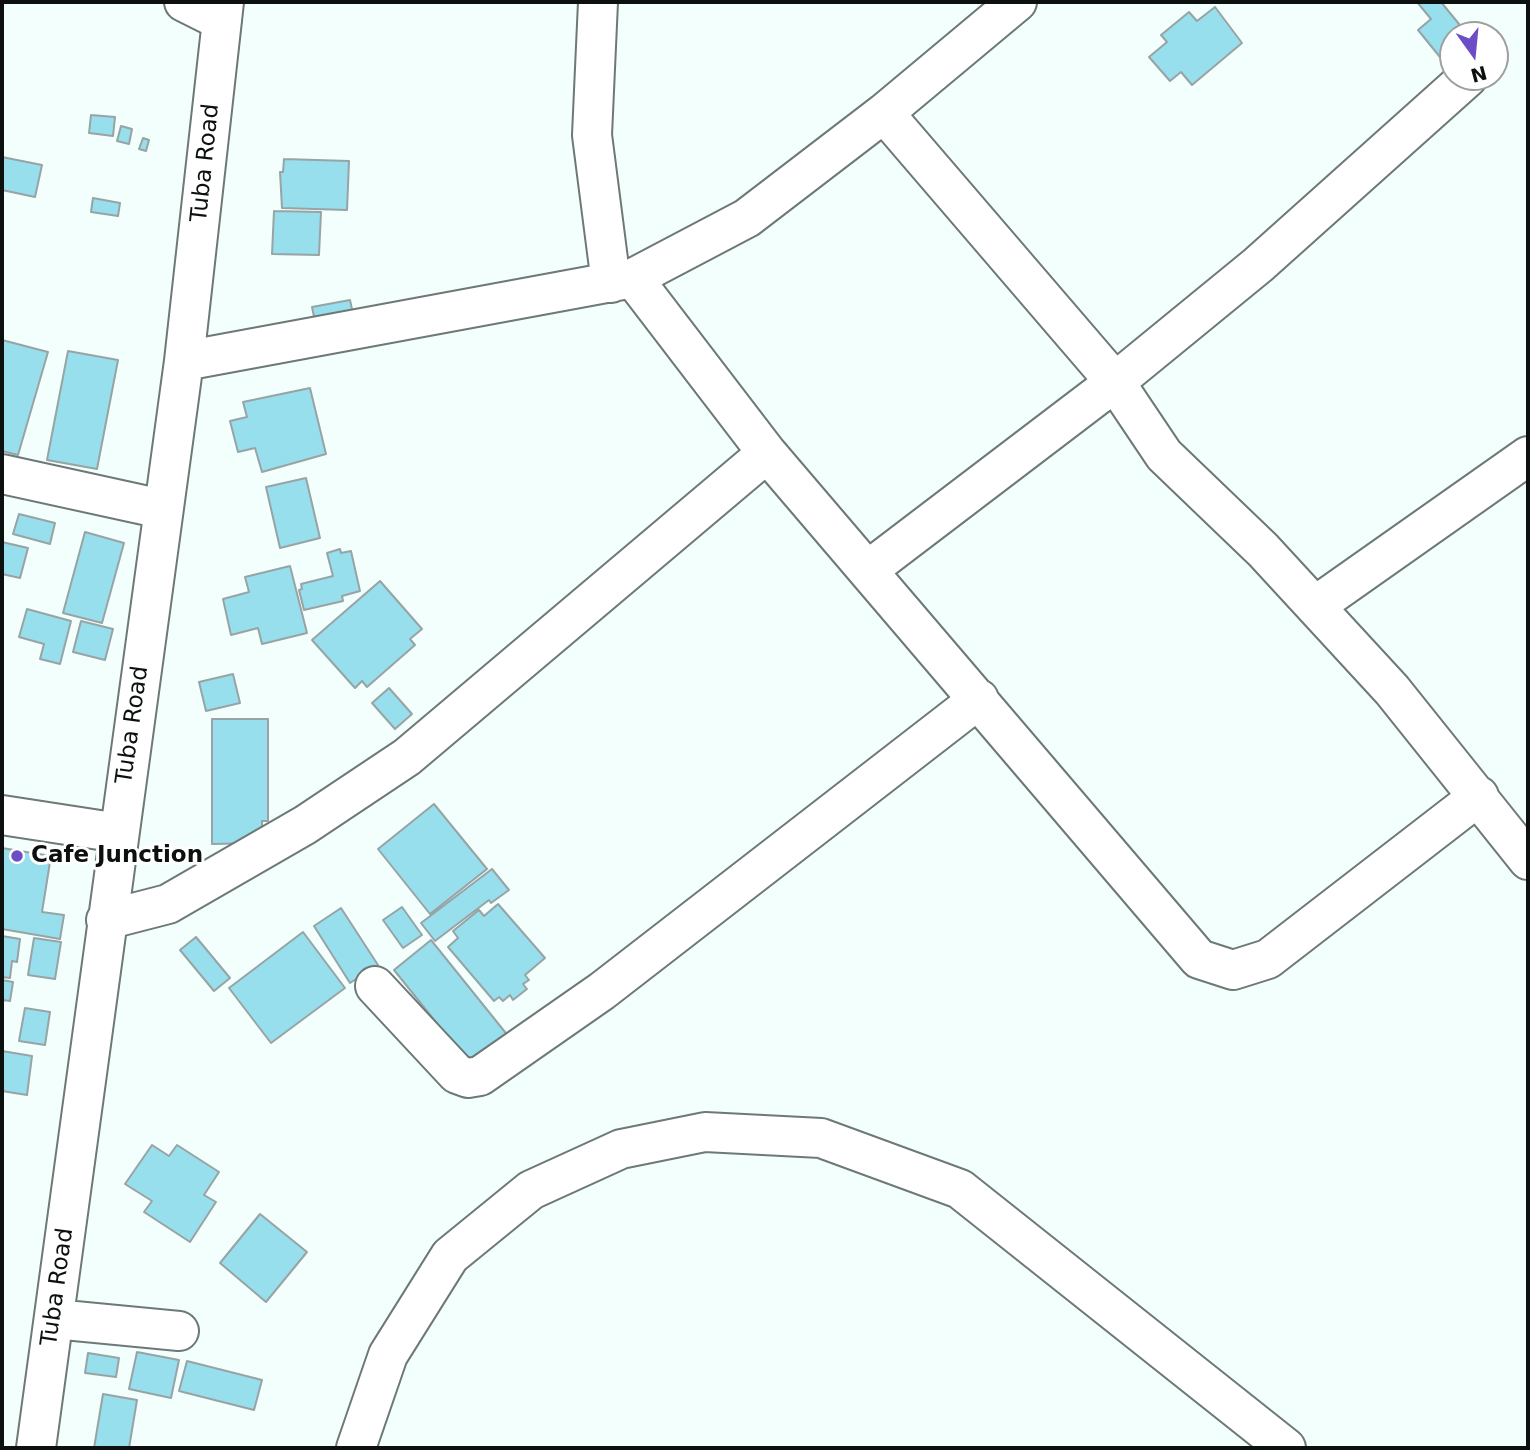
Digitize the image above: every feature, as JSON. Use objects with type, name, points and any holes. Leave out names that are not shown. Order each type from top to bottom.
[{"type":"street","points":[[184,2],[223,11]]},
{"type":"street","points":[[598,2],[592,135],[622,280],[1199,959],[1233,970],[1268,960],[1479,796]]},
{"type":"street","points":[[184,361],[622,280],[747,218],[884,113],[1017,2]]},
{"type":"street","name":"Tuba Road","points":[[36,1448],[184,361],[223,11]]},
{"type":"street","points":[[868,570],[1115,382],[1258,265],[1452,91]]},
{"type":"street","points":[[884,113],[1115,382],[1164,455],[1263,550],[1392,690],[1528,860]]},
{"type":"street","points":[[106,920],[168,904],[305,825],[407,757],[767,453]]},
{"type":"street","points":[[1315,606],[1528,456]]},
{"type":"street","points":[[2,474],[162,509]]},
{"type":"street","points":[[375,986],[457,1074],[468,1078],[480,1076],[602,991],[979,699]]},
{"type":"street","points":[[2,815],[119,833]]},
{"type":"street","points":[[363,1446],[388,1355],[450,1256],[531,1190],[621,1149],[705,1132],[821,1138],[960,1189],[1286,1448]]},
{"type":"street","points":[[54,1319],[179,1331]]},
{"type":"building","points":[[1417,2],[1441,2],[1457,21],[1439,21],[1439,56],[1418,30],[1431,19]]},
{"type":"building","points":[[1215,7],[1242,43],[1192,85],[1181,72],[1170,81],[1149,57],[1167,42],[1161,35],[1189,12],[1197,21]]},
{"type":"building","points":[[91,115],[115,117],[113,136],[89,133]]},
{"type":"building","points":[[121,126],[132,129],[129,144],[117,141]]},
{"type":"building","points":[[143,138],[149,140],[146,151],[139,149]]},
{"type":"building","points":[[2,157],[42,165],[35,197],[2,190]]},
{"type":"building","points":[[284,159],[349,161],[347,210],[282,208],[280,172],[283,172]]},
{"type":"building","points":[[93,198],[120,203],[118,216],[91,212]]},
{"type":"building","points":[[274,211],[321,212],[319,255],[272,254]]},
{"type":"building","points":[[350,300],[355,323],[317,331],[312,307]]},
{"type":"building","points":[[2,340],[48,352],[18,455],[2,451]]},
{"type":"building","points":[[68,351],[118,360],[97,469],[47,460]]},
{"type":"building","points":[[310,388],[326,454],[262,472],[255,448],[238,452],[230,421],[247,417],[243,402]]},
{"type":"building","points":[[306,478],[320,538],[280,548],[266,487]]},
{"type":"building","points":[[19,514],[55,523],[50,544],[13,534]]},
{"type":"building","points":[[85,532],[124,543],[102,623],[63,613]]},
{"type":"building","points":[[2,542],[28,548],[20,578],[2,574]]},
{"type":"building","points":[[340,549],[341,553],[351,551],[360,591],[342,596],[343,601],[304,610],[299,590],[302,589],[301,584],[333,576],[327,553]]},
{"type":"building","points":[[290,566],[307,633],[262,644],[258,628],[231,635],[223,599],[249,592],[245,577]]},
{"type":"building","points":[[380,581],[422,629],[410,639],[415,645],[367,687],[362,681],[355,688],[312,640]]},
{"type":"building","points":[[27,609],[71,621],[60,664],[40,659],[44,644],[19,637]]},
{"type":"building","points":[[81,621],[113,629],[105,660],[73,652]]},
{"type":"building","points":[[233,674],[240,703],[206,711],[199,682]]},
{"type":"building","points":[[389,688],[412,714],[395,729],[372,703]]},
{"type":"building","points":[[212,719],[268,719],[268,821],[262,821],[262,843],[212,844]]},
{"type":"building","points":[[434,804],[487,869],[430,914],[378,849]]},
{"type":"building","points":[[2,848],[51,856],[42,912],[64,915],[60,939],[2,929]]},
{"type":"building","points":[[492,869],[509,890],[491,903],[489,900],[435,941],[421,923]]},
{"type":"building","points":[[498,904],[545,958],[525,975],[529,980],[523,984],[527,989],[513,1000],[510,995],[503,1001],[499,997],[494,1001],[448,947],[458,938],[453,931],[479,910],[484,916]]},
{"type":"building","points":[[402,907],[422,935],[403,948],[383,920]]},
{"type":"building","points":[[341,908],[378,965],[350,983],[314,926]]},
{"type":"building","points":[[303,932],[345,988],[271,1043],[229,988]]},
{"type":"building","points":[[2,936],[20,939],[17,962],[12,961],[10,978],[2,977]]},
{"type":"building","points":[[196,937],[230,978],[214,991],[180,950]]},
{"type":"building","points":[[34,938],[61,942],[55,979],[28,975]]},
{"type":"building","points":[[431,940],[509,1037],[472,1067],[394,970]]},
{"type":"building","points":[[2,980],[13,982],[10,1001],[2,1000]]},
{"type":"building","points":[[25,1008],[50,1012],[45,1045],[19,1041]]},
{"type":"building","points":[[2,1051],[32,1056],[27,1095],[2,1091]]},
{"type":"building","points":[[152,1145],[169,1156],[177,1145],[219,1172],[204,1195],[216,1202],[190,1242],[144,1212],[152,1201],[125,1184]]},
{"type":"building","points":[[260,1214],[307,1252],[266,1302],[220,1263]]},
{"type":"building","points":[[137,1352],[179,1360],[171,1398],[129,1389]]},
{"type":"building","points":[[88,1353],[119,1358],[116,1377],[85,1373]]},
{"type":"building","points":[[187,1361],[262,1380],[254,1410],[179,1391]]},
{"type":"building","points":[[103,1394],[137,1400],[129,1448],[94,1448]]},
{"type":"place","name":"Cafe Junction","points":[[17,856]]}]
